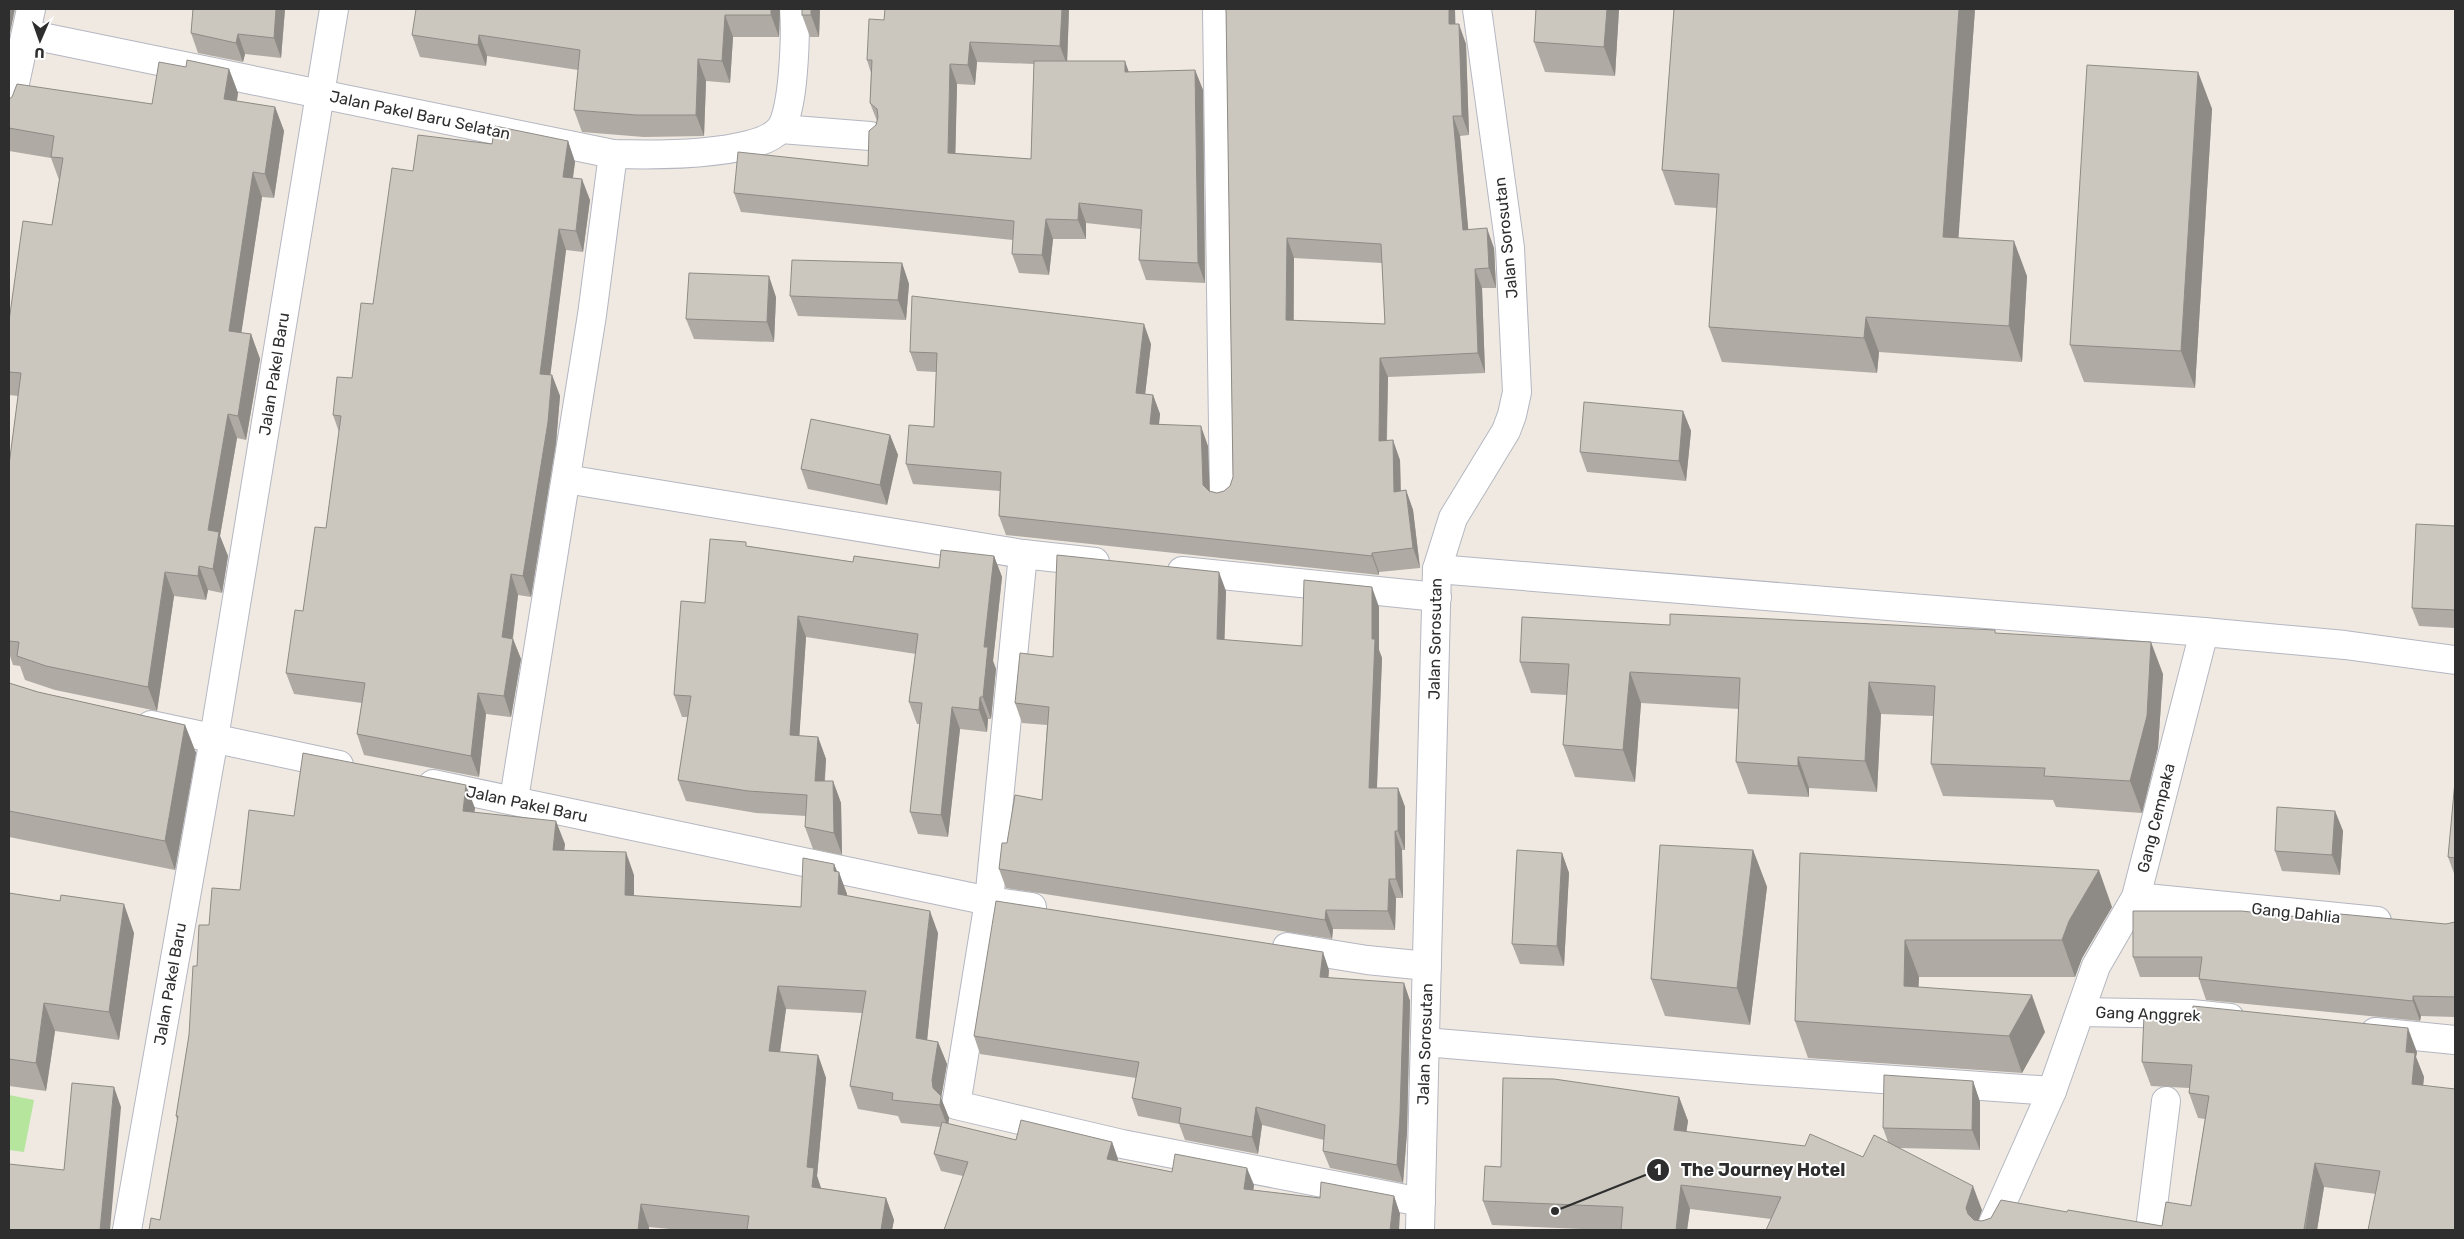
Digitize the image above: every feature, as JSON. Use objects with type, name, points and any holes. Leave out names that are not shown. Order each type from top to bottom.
[{"type":"street","name":"Jalan Pakel Baru","points":[[127,1230],[214,738],[334,9]]},
{"type":"street","points":[[794,9],[791,97],[781,129],[870,136]]},
{"type":"street","points":[[1217,9],[1224,497]]},
{"type":"street","name":"Jalan Sorosutan","points":[[1420,1230],[1437,569],[1453,518],[1506,431],[1517,392],[1510,248],[1477,9]]},
{"type":"street","name":"Jalan Pakel Baru Selatan","points":[[29,21],[321,95],[613,154],[729,150],[766,140],[781,129]]},
{"type":"street","points":[[9,111],[29,21]]},
{"type":"street","points":[[514,800],[592,315],[613,154]]},
{"type":"street","points":[[566,479],[1022,554],[1121,565]]},
{"type":"street","points":[[1022,554],[989,901],[956,1106],[1122,1144],[1421,1202]]},
{"type":"street","points":[[1161,569],[1437,597]]},
{"type":"street","points":[[1437,569],[2204,632],[2345,645],[2455,660]]},
{"type":"street","name":"Gang Cempaka","points":[[1990,1230],[2052,1091],[2096,966],[2136,897],[2204,632]]},
{"type":"street","points":[[128,720],[360,770]]},
{"type":"street","name":"Jalan Pakel Baru","points":[[408,779],[989,901],[1057,911]]},
{"type":"street","name":"Gang Dahlia","points":[[2136,897],[2397,924]]},
{"type":"street","points":[[1260,943],[1367,960],[1427,966]]},
{"type":"street","name":"Gang Anggrek","points":[[2080,1012],[2192,1014],[2258,1021]]},
{"type":"street","points":[[2352,1030],[2455,1040]]},
{"type":"street","points":[[1425,1042],[1753,1070],[2052,1091]]},
{"type":"street","points":[[2150,1230],[2166,1101]]},
{"type":"green space","points":[[9,1095],[34,1100],[24,1152],[9,1150]]},
{"type":"building","points":[[193,9],[276,9],[274,38],[238,34],[236,43],[191,33]]},
{"type":"building","points":[[416,9],[771,9],[771,15],[725,15],[722,61],[698,59],[696,115],[636,115],[574,110],[580,50],[479,35],[478,45],[412,35]]},
{"type":"building","points":[[802,9],[811,9],[811,15],[802,15]]},
{"type":"building","points":[[885,9],[1062,9],[1060,46],[970,42],[968,65],[950,64],[948,153],[1031,159],[1034,61],[1125,61],[1125,72],[1195,70],[1198,263],[1139,260],[1142,210],[1079,203],[1078,220],[1046,219],[1042,255],[1012,254],[1014,221],[734,193],[738,152],[868,166],[869,131],[876,125],[878,117],[877,109],[870,103],[872,60],[867,60],[869,19],[884,20]]},
{"type":"building","points":[[1226,9],[1449,9],[1449,24],[1459,24],[1462,116],[1453,116],[1463,230],[1487,228],[1489,268],[1475,269],[1478,353],[1380,358],[1379,441],[1393,440],[1394,492],[1406,490],[1413,548],[1372,553],[1372,556],[999,516],[1001,472],[906,464],[909,425],[934,427],[937,353],[910,352],[912,296],[1144,324],[1136,393],[1153,395],[1150,424],[1201,426],[1203,485],[1209,491],[1217,493],[1224,491],[1230,486],[1233,477]],"holes":[[[1287,238],[1381,244],[1385,324],[1286,320]]]},
{"type":"building","points":[[1536,9],[1607,9],[1604,47],[1534,42]]},
{"type":"building","points":[[1674,9],[1959,9],[1943,237],[2014,241],[2009,326],[1866,317],[1864,338],[1709,327],[1719,174],[1662,170]]},
{"type":"building","points":[[187,60],[229,69],[224,99],[275,107],[265,174],[253,172],[229,331],[251,334],[238,416],[228,414],[208,530],[219,532],[213,569],[199,566],[198,576],[165,572],[148,687],[46,666],[17,656],[19,642],[9,641],[9,465],[21,373],[9,372],[9,321],[23,221],[52,225],[63,158],[51,157],[54,136],[9,128],[9,99],[12,97],[17,84],[152,104],[159,62],[186,67]]},
{"type":"building","points":[[2087,65],[2198,72],[2181,351],[2070,345]]},
{"type":"building","points":[[495,126],[568,141],[563,177],[582,179],[576,231],[559,229],[540,374],[552,375],[548,422],[523,576],[511,574],[502,637],[513,639],[504,696],[478,693],[471,756],[357,734],[365,683],[286,673],[295,610],[303,611],[315,527],[326,528],[341,416],[333,415],[337,377],[352,378],[361,303],[373,304],[392,168],[413,171],[418,135],[492,144]]},
{"type":"building","points":[[792,260],[902,263],[898,300],[790,296]]},
{"type":"building","points":[[689,273],[769,276],[767,322],[686,319]]},
{"type":"building","points":[[1584,402],[1683,411],[1679,461],[1580,452]]},
{"type":"building","points":[[811,419],[890,435],[880,485],[801,469]]},
{"type":"building","points":[[2416,524],[2455,526],[2455,610],[2412,608]]},
{"type":"building","points":[[710,539],[746,542],[746,546],[853,562],[854,556],[939,568],[941,550],[994,556],[984,647],[988,647],[983,697],[980,697],[979,710],[952,707],[941,815],[910,812],[922,703],[909,702],[918,634],[798,616],[790,735],[818,737],[815,781],[833,781],[834,833],[805,827],[807,795],[748,791],[678,780],[691,696],[674,695],[681,601],[705,603]]},
{"type":"building","points":[[1057,555],[1219,572],[1217,639],[1302,646],[1304,580],[1372,587],[1372,639],[1375,639],[1369,788],[1398,788],[1398,831],[1395,831],[1396,879],[1389,879],[1388,911],[1326,910],[1325,920],[999,869],[1002,843],[1007,843],[1015,795],[1042,800],[1049,707],[1015,703],[1020,653],[1053,657]]},
{"type":"building","points":[[1670,614],[1995,630],[1995,633],[2151,642],[2147,716],[2130,781],[2044,776],[2045,768],[1931,764],[1935,686],[1869,682],[1865,761],[1798,757],[1798,766],[1736,762],[1740,678],[1630,672],[1623,750],[1563,745],[1569,664],[1520,662],[1522,617],[1670,625]]},
{"type":"building","points":[[9,683],[38,692],[185,725],[165,841],[9,811]]},
{"type":"building","points":[[303,753],[466,785],[463,811],[556,821],[553,850],[626,852],[625,895],[801,907],[803,858],[834,864],[834,871],[839,872],[838,894],[930,911],[916,1038],[938,1042],[932,1080],[933,1088],[941,1096],[940,1105],[892,1100],[893,1093],[850,1086],[866,991],[778,986],[769,1051],[818,1055],[807,1167],[814,1168],[812,1187],[886,1198],[881,1230],[747,1230],[749,1216],[641,1204],[638,1230],[149,1230],[151,1218],[160,1220],[178,1116],[176,1116],[189,1035],[193,966],[197,966],[199,925],[209,925],[212,888],[240,890],[249,810],[294,816]]},
{"type":"building","points":[[2455,781],[2455,858],[2448,857]]},
{"type":"building","points":[[2277,807],[2335,811],[2332,855],[2275,851]]},
{"type":"building","points":[[1660,845],[1753,850],[1737,988],[1651,979]]},
{"type":"building","points":[[1517,850],[1562,853],[1557,946],[1512,944]]},
{"type":"building","points":[[1800,853],[2099,870],[2069,921],[2062,940],[1905,940],[1904,986],[2032,995],[2009,1036],[1795,1021]]},
{"type":"building","points":[[9,893],[60,901],[61,895],[124,904],[109,1012],[44,1003],[36,1063],[9,1059]]},
{"type":"building","points":[[996,901],[1323,952],[1320,977],[1404,983],[1397,1165],[1323,1151],[1325,1125],[1256,1107],[1252,1137],[1179,1123],[1181,1108],[1132,1098],[1139,1062],[974,1036]]},
{"type":"building","points":[[2133,911],[2241,911],[2339,921],[2340,914],[2446,924],[2455,922],[2455,997],[2413,996],[2413,1001],[2199,979],[2202,957],[2133,957]]},
{"type":"building","points":[[2193,1006],[2408,1028],[2406,1052],[2415,1053],[2412,1084],[2455,1089],[2455,1230],[2368,1230],[2380,1171],[2315,1163],[2304,1229],[2309,1230],[1766,1230],[1781,1197],[1681,1185],[1676,1230],[1621,1230],[1623,1207],[1483,1201],[1485,1166],[1501,1167],[1503,1078],[1554,1079],[1679,1097],[1674,1130],[1805,1146],[1810,1134],[1863,1157],[1874,1135],[1973,1186],[1966,1208],[1968,1214],[1974,1220],[1982,1221],[1991,1218],[2001,1200],[2162,1226],[2166,1202],[2191,1206],[2209,1096],[2189,1093],[2192,1065],[2142,1062],[2144,1015],[2192,1019]]},
{"type":"building","points":[[1884,1075],[1973,1081],[1972,1130],[1883,1128]]},
{"type":"building","points":[[72,1083],[114,1087],[100,1230],[9,1230],[9,1164],[64,1170]]},
{"type":"building","points":[[1021,1120],[1112,1142],[1107,1159],[1172,1172],[1175,1154],[1247,1168],[1244,1189],[1320,1198],[1321,1182],[1394,1196],[1390,1230],[944,1230],[968,1162],[934,1154],[942,1122],[1016,1140]]},
{"type":"place","name":"The Journey Hotel","points":[[1555,1211]]}]
